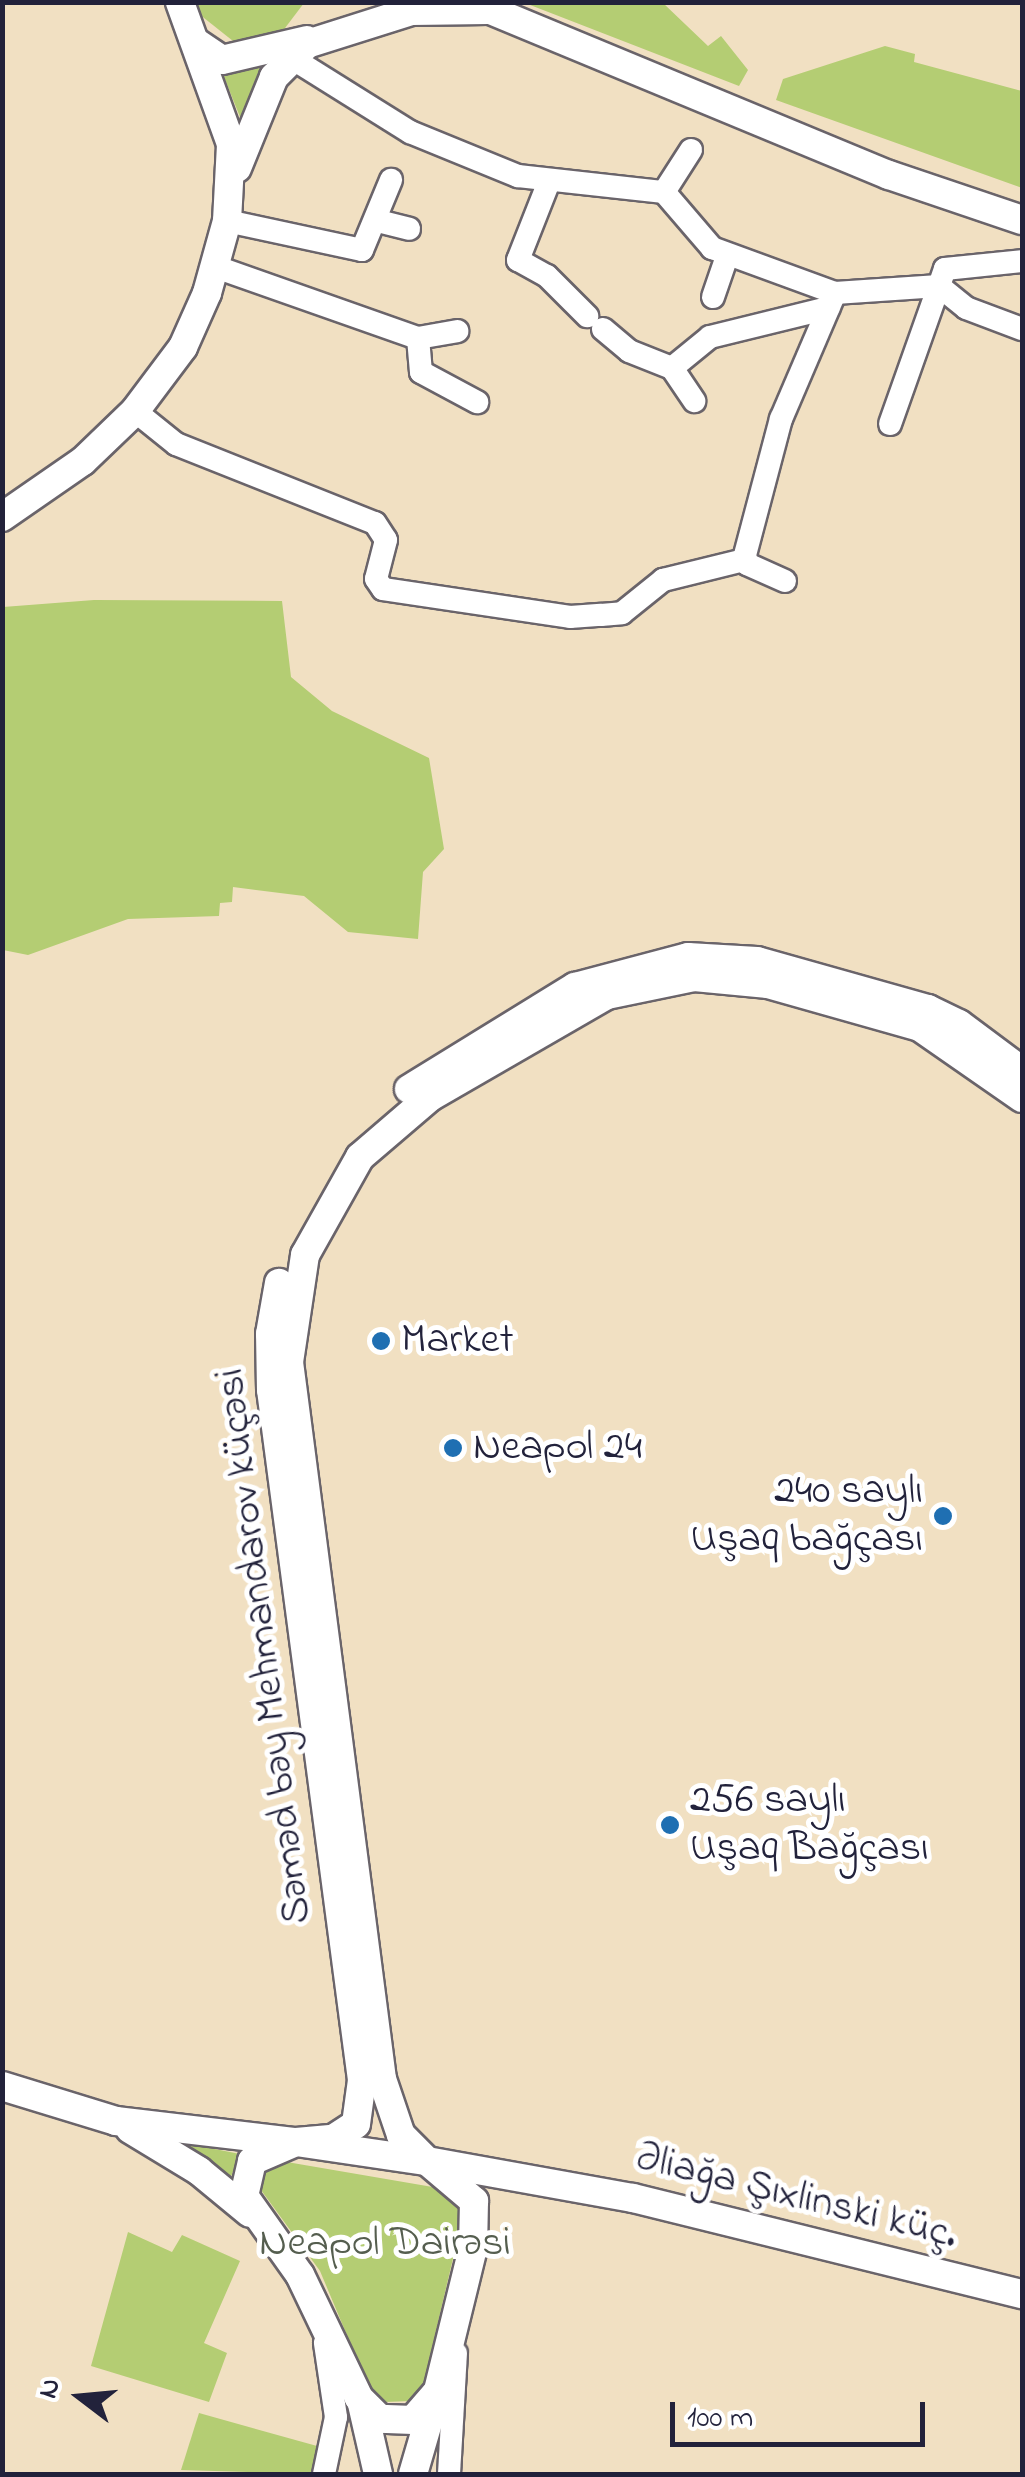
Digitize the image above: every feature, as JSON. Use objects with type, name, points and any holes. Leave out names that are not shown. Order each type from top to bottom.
[{"type":"main road","points":[[2,517],[83,461],[135,411],[183,347],[216,268],[232,182],[227,124],[180,2]]},
{"type":"main road","points":[[232,182],[264,98],[290,57],[381,12],[480,6],[888,175],[1022,220]]},
{"type":"main road","points":[[197,42],[214,58],[230,60],[328,35]]},
{"type":"main road","name":"Səməd bəy Mehmandarov küçəsi","points":[[474,2248],[474,2201],[400,2135],[382,2079],[289,1338],[313,1234],[360,1157],[414,1108],[575,987],[628,968],[728,958],[928,1009],[959,1024],[1022,1072]]},
{"type":"main road","name":"Səməd bəy Mehmandarov küçəsi","points":[[296,2142],[346,2135],[361,2108],[362,2080],[270,1390],[274,1306],[297,1228],[348,1148],[418,1082],[514,1033],[629,988],[694,977],[747,980],[920,1027],[1022,1098]]},
{"type":"main road","points":[[2,2086],[116,2121],[296,2142]]},
{"type":"main road","points":[[116,2121],[184,2160],[253,2216]]},
{"type":"main road","points":[[296,2142],[252,2161],[243,2188],[253,2216],[316,2306],[359,2398],[378,2474]]},
{"type":"main road","name":"Əliağa Şıxlinski küç.","points":[[296,2142],[551,2181],[1022,2294]]},
{"type":"main road","points":[[413,2474],[474,2248],[503,2188],[551,2181]]},
{"type":"main road","points":[[359,2398],[380,2419],[402,2424],[425,2410],[438,2390]]},
{"type":"street","points":[[290,57],[410,132],[548,184],[664,192],[712,248],[831,301]]},
{"type":"street","points":[[664,192],[691,150]]},
{"type":"street","points":[[227,221],[354,251],[368,245],[391,180]]},
{"type":"street","points":[[548,184],[518,260],[547,276],[629,351],[672,368],[694,401]]},
{"type":"street","points":[[378,222],[409,229]]},
{"type":"street","points":[[712,297],[728,256]]},
{"type":"street","points":[[890,424],[930,326],[946,268],[1022,261]]},
{"type":"street","points":[[216,268],[418,338],[457,331]]},
{"type":"street","points":[[672,368],[710,337],[831,301],[939,286],[966,308],[1022,328]]},
{"type":"street","points":[[744,560],[780,419],[831,301]]},
{"type":"street","points":[[418,338],[421,372],[477,402]]},
{"type":"street","points":[[135,411],[176,444],[375,523],[386,540],[376,579],[383,589],[570,617],[622,614],[662,580],[744,560],[786,581]]},
{"type":"street","points":[[316,2306],[335,2393],[324,2474]]},
{"type":"street","points":[[449,2474],[458,2311]]},
{"type":"green space","points":[[197,3],[304,3],[279,36],[233,41],[199,14]]},
{"type":"green space","points":[[525,3],[663,3],[708,46],[721,36],[748,70],[739,86]]},
{"type":"green space","points":[[885,46],[915,54],[914,62],[1022,91],[1022,188],[776,100],[783,79]]},
{"type":"green space","points":[[278,54],[244,127],[222,72]]},
{"type":"green space","points":[[94,600],[282,601],[291,677],[332,711],[429,758],[444,849],[423,872],[418,939],[348,932],[304,896],[233,887],[232,902],[220,903],[219,916],[128,919],[28,955],[3,950],[3,607]]},
{"type":"green space","points":[[164,2139],[240,2154],[230,2179]]},
{"type":"green space","name":"Neapol Dairəsi","points":[[281,2161],[456,2191],[463,2216],[423,2386],[411,2401],[385,2402],[370,2390],[320,2271],[261,2190],[264,2170]]},
{"type":"green space","points":[[128,2232],[172,2252],[182,2235],[240,2261],[204,2343],[227,2353],[209,2402],[91,2366]]},
{"type":"green space","points":[[199,2413],[317,2446],[311,2474],[181,2470]]},
{"type":"place","name":"Market","points":[[381,1341]]},
{"type":"place","name":"Neapol 24","points":[[453,1448]]},
{"type":"place","name":"240 saylı Uşaq bağçası","points":[[943,1516]]},
{"type":"place","name":"256 saylı Uşaq Bağçası","points":[[670,1825]]}]
